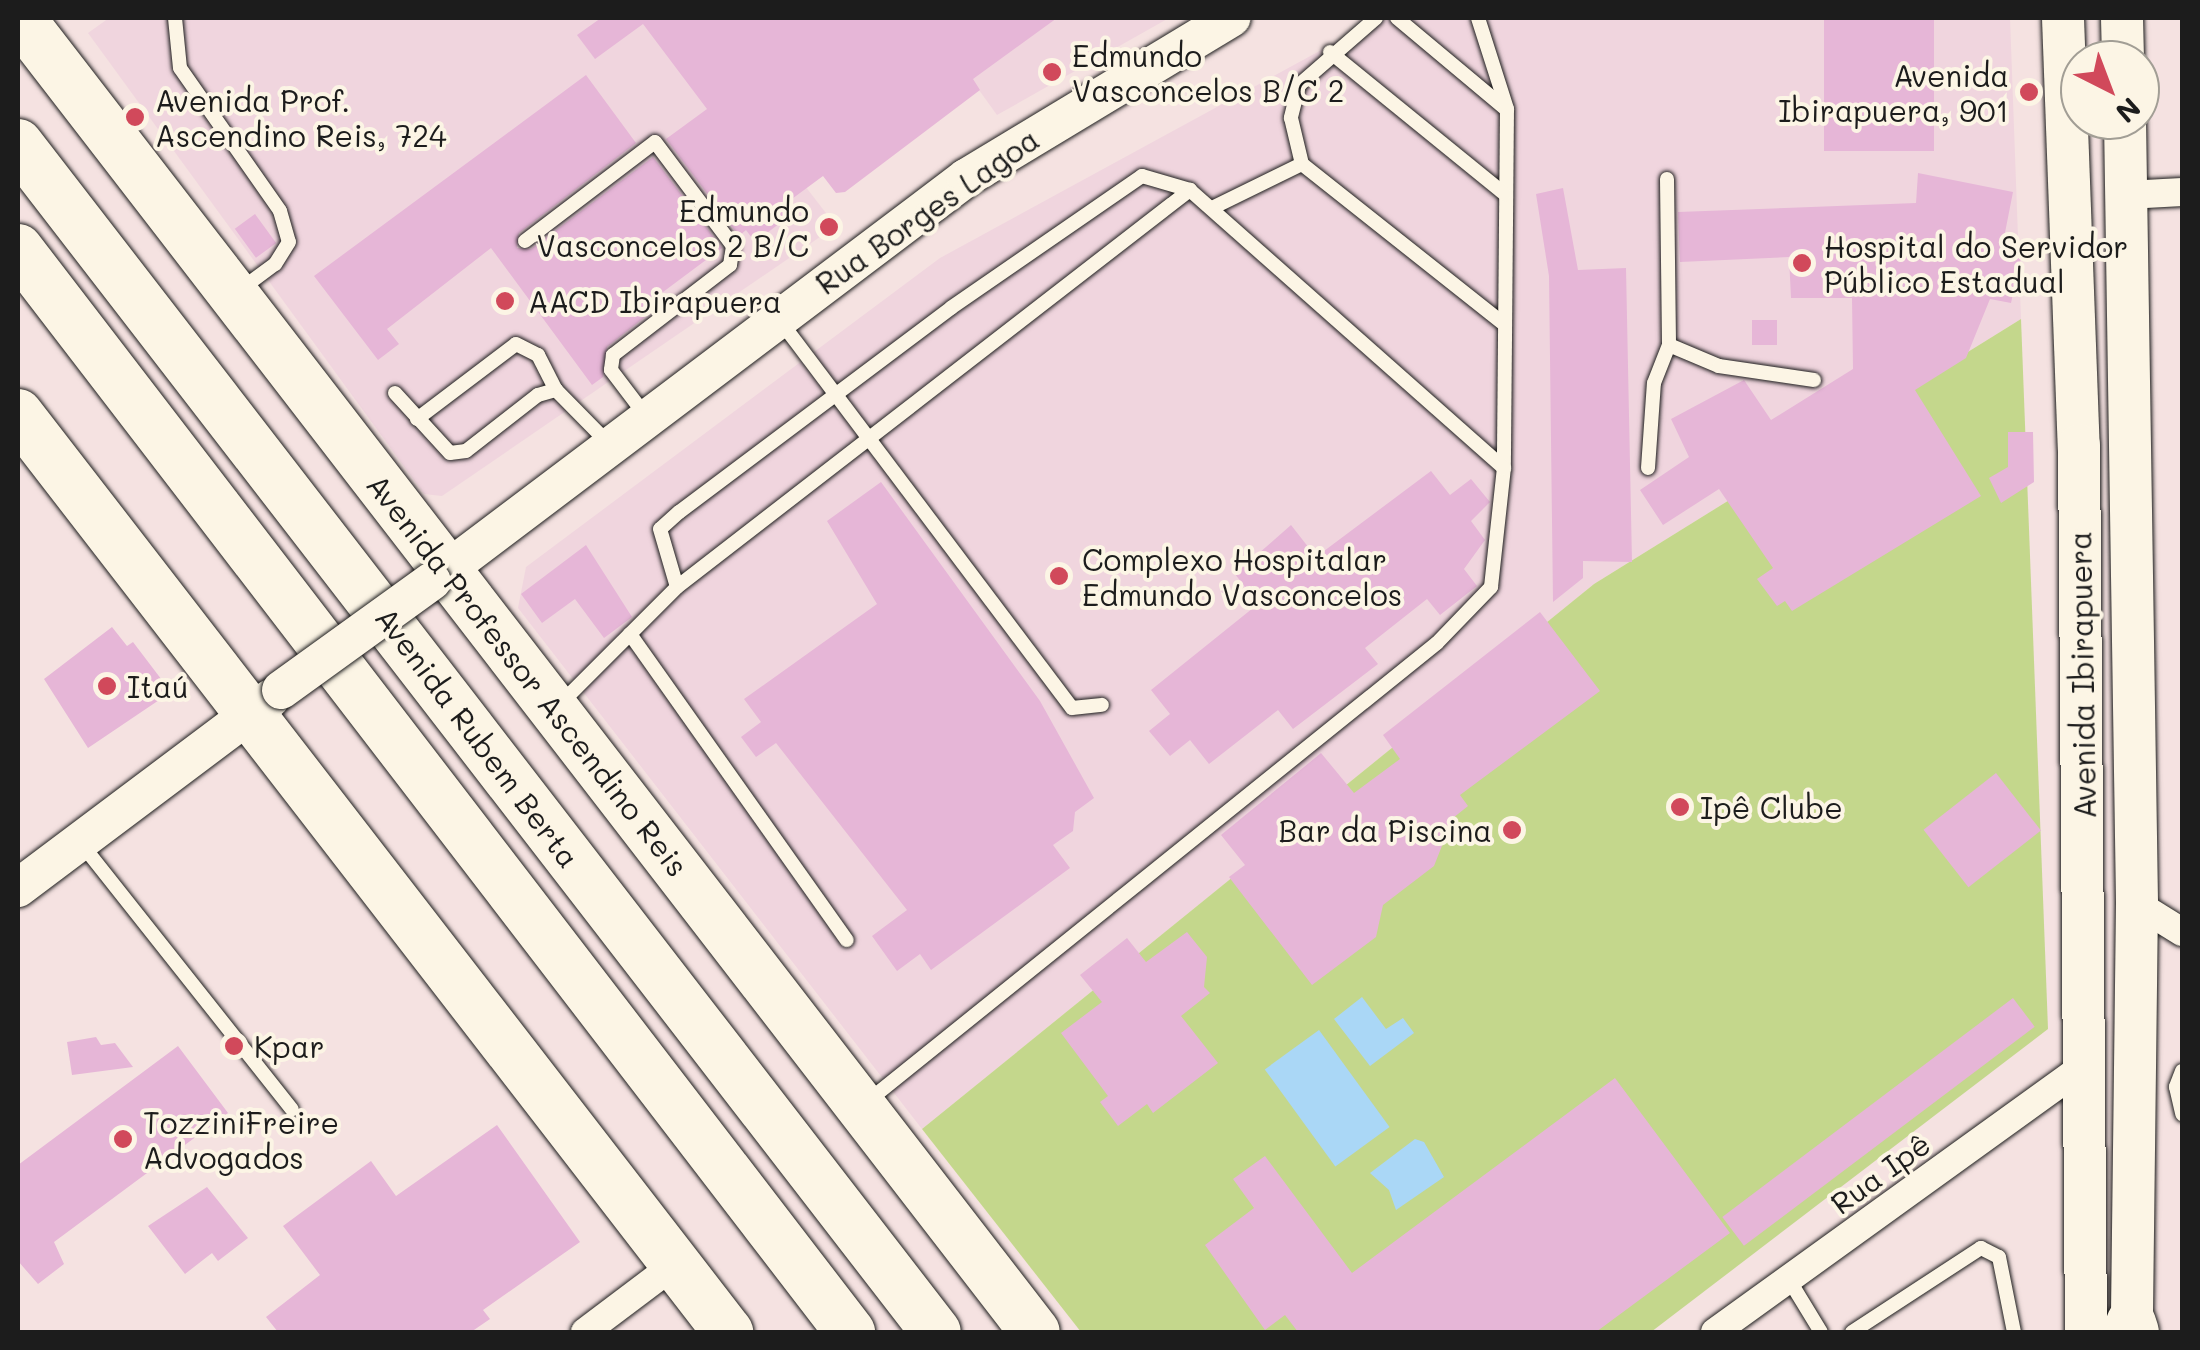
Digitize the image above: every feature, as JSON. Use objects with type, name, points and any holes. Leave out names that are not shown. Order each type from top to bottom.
[{"type":"highway","name":"Avenida Professor Ascendino Reis","points":[[20,18],[235,294],[439,576],[554,710],[1035,1332]]},
{"type":"highway","name":"Avenida Rubem Berta","points":[[18,144],[936,1332]]},
{"type":"highway","points":[[18,249],[850,1332]]},
{"type":"highway","points":[[18,414],[266,702],[674,1265],[728,1332]]},
{"type":"main road","name":"Avenida Ibirapuera","points":[[2063,18],[2079,445],[2083,1067],[2121,1330]]},
{"type":"main road","name":"Avenida Ibirapuera","points":[[2121,1330],[2155,1087],[2137,904],[2126,140]]},
{"type":"street","name":"Rua Borges Lagoa","points":[[266,702],[966,178],[1231,18]]},
{"type":"street","points":[[2127,195],[2182,192]]},
{"type":"street","points":[[18,888],[266,702]]},
{"type":"street","points":[[2137,904],[2182,932]]},
{"type":"street","name":"Rua Ipê","points":[[1715,1332],[2083,1067]]},
{"type":"street","points":[[584,1332],[674,1265]]},
{"type":"lane","points":[[175,18],[180,68],[280,211],[290,242],[276,264],[235,294]]},
{"type":"lane","points":[[1376,18],[1330,52],[1299,85],[1291,118],[1302,164],[1504,324]]},
{"type":"lane","points":[[1397,18],[1507,109]]},
{"type":"lane","points":[[861,1106],[1437,644],[1491,587],[1504,468],[1507,109],[1478,18]]},
{"type":"lane","points":[[1330,52],[1505,194]]},
{"type":"lane","points":[[525,241],[656,142],[734,246],[730,266],[612,354],[611,370],[647,417]]},
{"type":"lane","points":[[1212,208],[1302,164]]},
{"type":"lane","points":[[678,587],[660,529],[832,398],[1142,176],[1190,190],[1504,468]]},
{"type":"lane","points":[[1648,468],[1654,383],[1669,345],[1666,179]]},
{"type":"lane","points":[[554,710],[678,587],[1190,190]]},
{"type":"lane","points":[[778,318],[832,398],[870,441],[1072,708],[1102,706]]},
{"type":"lane","points":[[417,419],[516,344],[538,355],[556,390],[610,446]]},
{"type":"lane","points":[[1669,345],[1718,366],[1814,380]]},
{"type":"lane","points":[[395,393],[450,453],[466,451],[538,396],[556,390]]},
{"type":"lane","points":[[630,634],[847,940]]},
{"type":"lane","points":[[80,842],[292,1109]]},
{"type":"lane","points":[[2182,1071],[2155,1087],[2182,1114]]},
{"type":"lane","points":[[1852,1332],[1981,1248],[1999,1257],[2014,1332]]},
{"type":"lane","points":[[1788,1278],[1821,1332]]},
{"type":"shaded area","name":"AACD Ibirapuera","points":[[109,18],[675,18],[836,226],[442,496],[424,494],[88,33]]},
{"type":"shaded area","points":[[927,18],[1169,18],[997,115]]},
{"type":"shaded area","name":"Complexo Hospitalar Edmundo Vasconcelos","points":[[1380,18],[2010,18],[2021,319],[1594,584],[922,1129],[518,608],[526,567],[940,258]]},
{"type":"green space","name":"Ipê Clube","points":[[2021,319],[2048,1029],[1651,1332],[1081,1332],[922,1129],[1594,584]]},
{"type":"water","points":[[1362,997],[1386,1029],[1403,1018],[1414,1033],[1370,1066],[1334,1019]]},
{"type":"water","points":[[1319,1030],[1390,1127],[1335,1166],[1265,1069]]},
{"type":"water","points":[[1415,1139],[1424,1142],[1444,1177],[1396,1210],[1389,1190],[1370,1173]]},
{"type":"building","points":[[601,18],[1057,18],[973,79],[980,90],[845,192],[836,193],[823,176],[781,207],[788,217],[755,242],[746,230],[739,236],[666,139],[707,109],[643,24],[595,59],[577,35]]},
{"type":"building","points":[[1824,18],[1934,18],[1934,151],[1824,151]]},
{"type":"building","points":[[586,75],[636,143],[519,233],[517,248],[531,249],[653,157],[722,248],[659,295],[664,302],[607,347],[603,377],[592,385],[491,248],[387,329],[399,344],[378,360],[314,276]]},
{"type":"building","points":[[1918,173],[2013,192],[2001,253],[2021,258],[2011,303],[1990,299],[1966,358],[1915,390],[1981,496],[1792,611],[1785,601],[1777,606],[1757,579],[1773,568],[1719,489],[1663,525],[1640,490],[1689,457],[1671,419],[1744,380],[1771,420],[1853,369],[1852,298],[1791,298],[1789,257],[1680,262],[1678,212],[1916,203]]},
{"type":"building","points":[[1563,188],[1578,270],[1626,268],[1632,562],[1583,561],[1583,578],[1553,602],[1549,276],[1536,194]]},
{"type":"building","points":[[255,214],[276,243],[256,258],[235,229]]},
{"type":"building","points":[[1752,320],[1777,320],[1777,345],[1752,345]]},
{"type":"building","points":[[2008,432],[2033,432],[2034,482],[2001,503],[1989,478],[2008,467]]},
{"type":"building","points":[[1431,471],[1450,495],[1471,479],[1490,502],[1471,521],[1485,540],[1464,569],[1477,586],[1440,615],[1427,599],[1365,648],[1378,664],[1293,729],[1278,710],[1209,764],[1190,740],[1170,756],[1149,731],[1170,714],[1151,690],[1258,604],[1235,574],[1291,525],[1316,557]]},
{"type":"building","points":[[881,482],[1040,701],[1094,798],[1075,812],[1073,831],[1053,845],[1070,868],[931,970],[920,954],[897,971],[872,936],[907,910],[776,743],[756,757],[741,737],[761,722],[744,699],[877,604],[827,521]]},
{"type":"building","points":[[586,545],[632,617],[604,638],[575,599],[542,623],[521,594]]},
{"type":"building","points":[[1540,612],[1600,691],[1460,795],[1468,806],[1453,818],[1434,866],[1383,905],[1376,937],[1312,985],[1229,877],[1245,865],[1221,835],[1321,753],[1354,793],[1400,759],[1383,735]]},
{"type":"building","name":"Itaú","points":[[112,627],[127,646],[133,642],[171,692],[88,748],[44,679]]},
{"type":"building","points":[[1996,773],[2041,831],[1968,887],[1924,830]]},
{"type":"building","points":[[1187,932],[1207,957],[1204,987],[1210,993],[1181,1016],[1218,1063],[1153,1113],[1147,1104],[1118,1126],[1100,1102],[1108,1096],[1061,1033],[1102,1002],[1080,975],[1127,938],[1146,962]]},
{"type":"building","points":[[2013,998],[2035,1027],[1744,1246],[1722,1217]]},
{"type":"building","points":[[96,1037],[101,1045],[115,1043],[133,1067],[72,1075],[67,1042]]},
{"type":"building","name":"TozziniFreire Advogados","points":[[178,1046],[228,1113],[54,1242],[64,1264],[38,1284],[18,1261],[18,1165]]},
{"type":"building","points":[[1615,1078],[1730,1233],[1596,1332],[1298,1332],[1285,1315],[1265,1330],[1205,1245],[1254,1208],[1233,1179],[1265,1156],[1352,1273]]},
{"type":"building","points":[[497,1125],[580,1242],[483,1310],[490,1319],[471,1332],[278,1332],[266,1317],[320,1275],[283,1226],[371,1161],[396,1196]]},
{"type":"building","points":[[207,1187],[248,1238],[218,1261],[212,1253],[185,1274],[148,1226]]},
{"type":"place","name":"Edmundo Vasconcelos B/C 2","points":[[1052,72]]},
{"type":"place","name":"Avenida Ibirapuera, 901","points":[[2029,92]]},
{"type":"place","name":"Avenida Prof. Ascendino Reis, 724","points":[[135,117]]},
{"type":"place","name":"Edmundo Vasconcelos 2 B/C","points":[[829,227]]},
{"type":"place","name":"Hospital do Servidor Público Estadual","points":[[1802,263]]},
{"type":"place","name":"AACD Ibirapuera","points":[[505,301]]},
{"type":"place","name":"Complexo Hospitalar Edmundo Vasconcelos","points":[[1059,576]]},
{"type":"place","name":"Itaú","points":[[107,686]]},
{"type":"place","name":"Ipê Clube","points":[[1680,807]]},
{"type":"place","name":"Bar da Piscina","points":[[1512,830]]},
{"type":"place","name":"Kpar","points":[[234,1046]]},
{"type":"place","name":"TozziniFreire Advogados","points":[[123,1139]]}]
